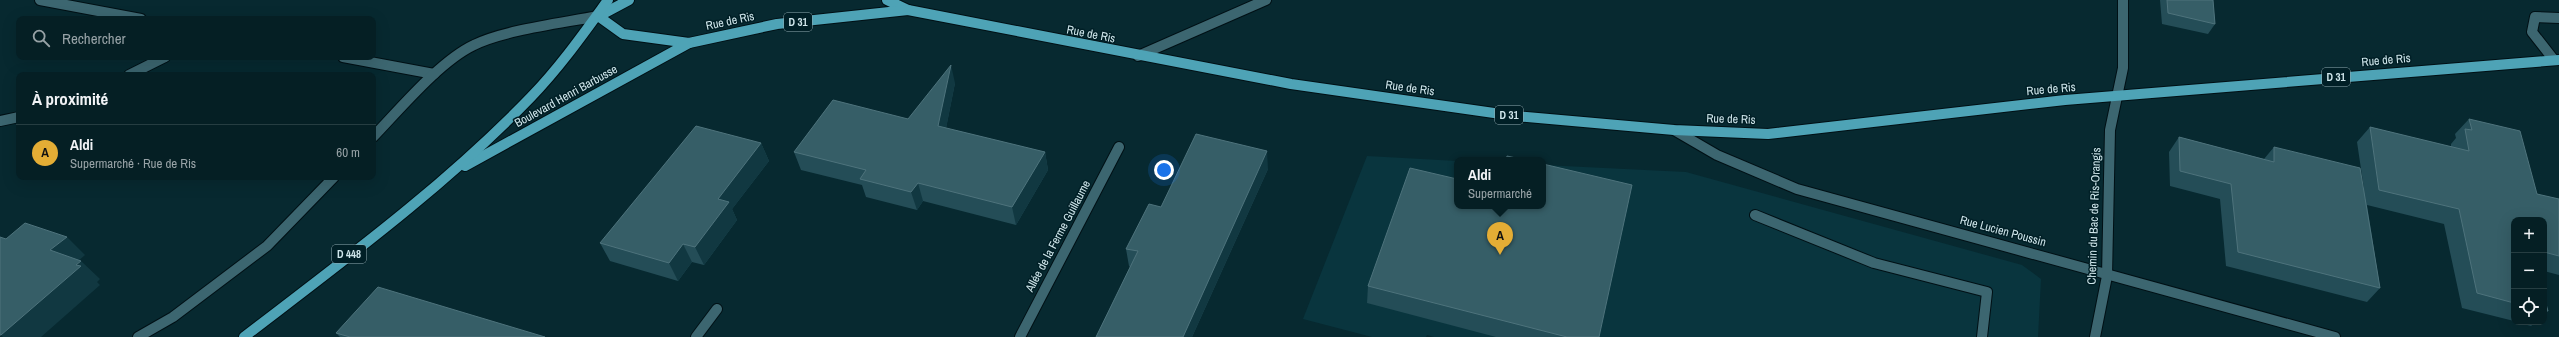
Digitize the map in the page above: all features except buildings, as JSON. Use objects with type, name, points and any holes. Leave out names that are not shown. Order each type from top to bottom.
[{"type":"main road","name":"D 448","points":[[598,16],[608,0]]},
{"type":"main road","points":[[598,16],[629,0]]},
{"type":"main road","name":"Rue de Ris","points":[[887,0],[908,10],[1138,56],[1291,84],[1515,116],[1674,130],[1768,134],[1993,107],[2557,60]]},
{"type":"main road","name":"Rue de Ris","points":[[598,16],[623,34],[689,43],[777,24],[908,10]]},
{"type":"main road","name":"Boulevard Henri Barbusse","points":[[244,337],[454,172],[532,95],[598,16]]},
{"type":"main road","name":"Boulevard Henri Barbusse","points":[[454,172],[689,43]]},
{"type":"street","points":[[40,0],[125,16]]},
{"type":"street","points":[[1138,56],[1266,0]]},
{"type":"street","name":"Chemin du Bac de Ris-Orangis","points":[[2095,337],[2107,276],[2110,130],[2123,68],[2123,0]]},
{"type":"street","points":[[376,134],[434,74],[472,45],[496,37],[598,16]]},
{"type":"street","points":[[2557,60],[2532,32],[2535,17],[2559,18]]},
{"type":"street","points":[[135,72],[159,60]]},
{"type":"street","points":[[359,60],[434,74]]},
{"type":"street","points":[[0,121],[16,118]]},
{"type":"street","name":"Rue Lucien Poussin","points":[[1674,130],[1755,173],[1797,189],[2051,258],[2107,276],[2335,337]]},
{"type":"street","name":"Allée de la Ferme Guillaume","points":[[1020,337],[1119,148]]},
{"type":"street","points":[[138,337],[174,317],[267,246],[331,180]]},
{"type":"street","points":[[1755,215],[1874,263],[1987,292],[1982,337]]},
{"type":"street","points":[[696,337],[717,309]]},
{"type":"shaded area","points":[[1367,156],[1454,161],[1454,209],[1546,209],[1546,165],[1686,172],[2022,265],[2041,279],[2038,337],[1434,337],[1427,335],[1426,337],[1372,337],[1303,319]]},
{"type":"place","name":"Aldi","points":[[1500,255]]}]
